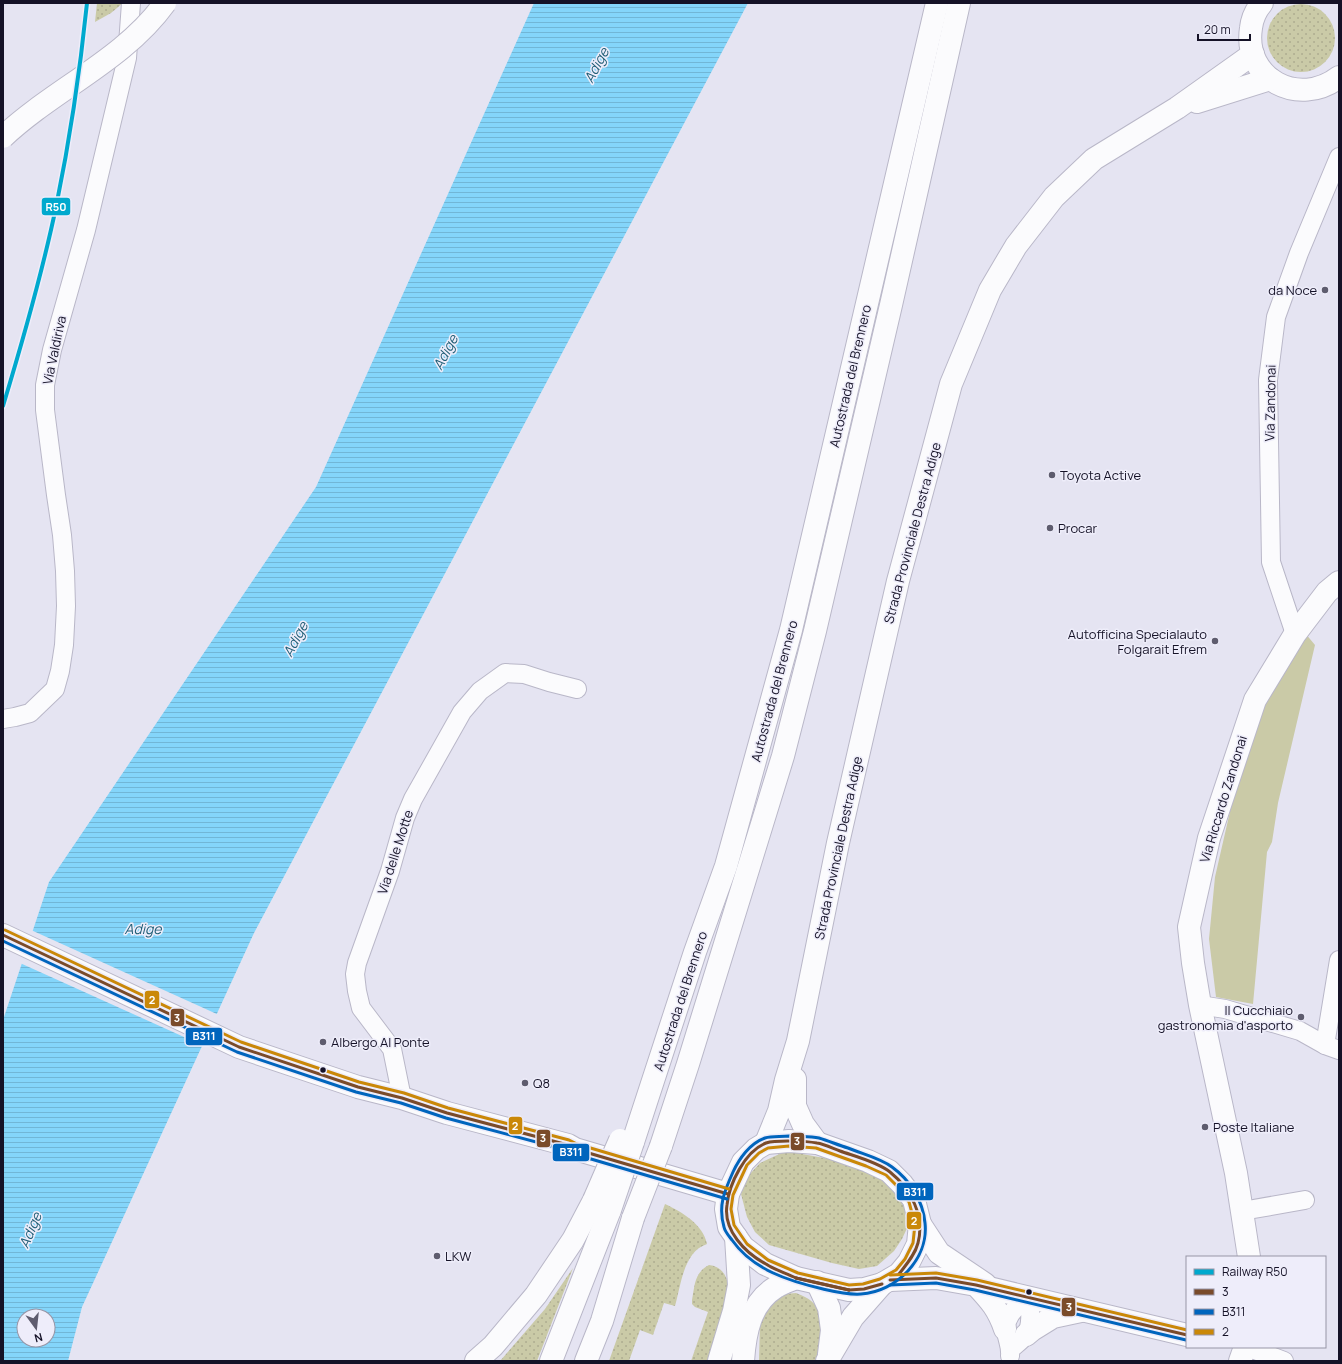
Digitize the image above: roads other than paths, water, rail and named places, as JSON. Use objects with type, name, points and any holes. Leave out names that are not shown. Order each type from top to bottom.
[{"type":"main road","points":[[3,137],[50,99],[98,66],[122,47],[150,23],[165,3]]},
{"type":"main road","name":"Autostrada del Brennero","points":[[551,1361],[602,1205],[627,1141],[726,866],[791,630],[937,3]]},
{"type":"main road","name":"Autostrada del Brennero","points":[[586,1361],[602,1321],[633,1218],[661,1146],[688,1064],[783,756],[813,639],[892,305],[959,3]]},
{"type":"main road","points":[[1262,3],[1252,20],[1250,37],[1252,54],[1260,68],[1270,79],[1284,87],[1299,90],[1315,89],[1330,84],[1339,77]]},
{"type":"main road","name":"Strada Provinciale Destra Adige","points":[[766,1143],[779,1111],[786,1080],[798,1041],[838,843],[898,581],[952,384],[970,336],[990,290],[1016,246],[1054,198],[1094,159],[1177,108],[1252,54]]},
{"type":"main road","name":"Strada Provinciale Destra Adige","points":[[1177,108],[1270,79]]},
{"type":"main road","name":"Via Riccardo Zandonai","points":[[1249,1256],[1248,1204],[1236,1173],[1200,1005],[1189,927],[1209,838],[1255,700],[1295,634],[1327,592],[1339,582]]},
{"type":"main road","points":[[3,936],[239,1047],[358,1087],[402,1098],[447,1113],[568,1145],[575,1149],[728,1194]]},
{"type":"main road","name":"Strada Provinciale Destra Adige","points":[[798,1041],[795,1079],[795,1106],[803,1124],[817,1143]]},
{"type":"main road","points":[[828,1359],[853,1317],[886,1282],[899,1274],[909,1262],[918,1244],[920,1224],[914,1200],[902,1184],[889,1171],[868,1161],[817,1143],[789,1141],[766,1143],[756,1149],[743,1162],[728,1194],[726,1209],[730,1227],[743,1247],[765,1264],[796,1278],[849,1290],[864,1289],[886,1282],[936,1278],[984,1287],[1086,1310],[1186,1335]]},
{"type":"main road","points":[[476,1361],[493,1346],[536,1295],[573,1240],[602,1205]]},
{"type":"main road","points":[[920,1224],[940,1253],[984,1287],[1013,1342],[1053,1318],[1086,1310]]},
{"type":"main road","points":[[719,1361],[734,1311],[738,1285],[736,1237]]},
{"type":"main road","points":[[743,1361],[745,1338],[754,1310],[763,1297],[776,1286],[796,1278]]},
{"type":"main road","points":[[817,1282],[829,1308],[832,1330],[828,1359]]},
{"type":"main road","points":[[1240,1361],[1246,1348]]},
{"type":"street","name":"Via Valdiriva","points":[[3,719],[30,713],[55,689],[60,671],[64,646],[66,606],[65,571],[62,535],[45,410],[45,385],[52,350],[86,230],[127,58],[131,3]]},
{"type":"street","name":"Via Zandonai","points":[[1295,634],[1271,562],[1268,380],[1276,316],[1299,253],[1339,157]]},
{"type":"street","name":"Via delle Motte","points":[[402,1098],[392,1049],[362,1008],[357,991],[355,974],[390,871],[405,818],[413,799],[462,712],[480,691],[505,673],[524,674],[577,689]]},
{"type":"street","points":[[1200,1005],[1225,1009],[1300,1031],[1332,1047],[1339,960]]},
{"type":"street","points":[[1248,1204],[1305,1200]]},
{"type":"street","points":[[1013,1342],[1011,1313],[1017,1306],[1028,1298]]},
{"type":"street","points":[[1249,1348],[1284,1361]]},
{"type":"water","name":"Adige","points":[[534,3],[748,3],[254,933],[82,1307],[68,1361],[3,1361],[3,1020],[49,882],[316,487]]},
{"type":"rail line","name":"R50","points":[[3,406],[32,307],[56,207],[74,105],[87,3]]},
{"type":"place","name":"da Noce","points":[[1325,290]]},
{"type":"place","name":"Toyota Active","points":[[1052,475]]},
{"type":"place","name":"Procar","points":[[1050,528]]},
{"type":"place","name":"Autofficina Specialauto Folgarait Efrem","points":[[1215,641]]},
{"type":"place","name":"Il Cucchiaio gastronomia d'asporto","points":[[1301,1017]]},
{"type":"place","name":"Albergo Al Ponte","points":[[323,1042]]},
{"type":"place","name":"Q8","points":[[525,1083]]},
{"type":"place","name":"Poste Italiane","points":[[1205,1127]]},
{"type":"place","name":"LKW","points":[[437,1256]]}]
